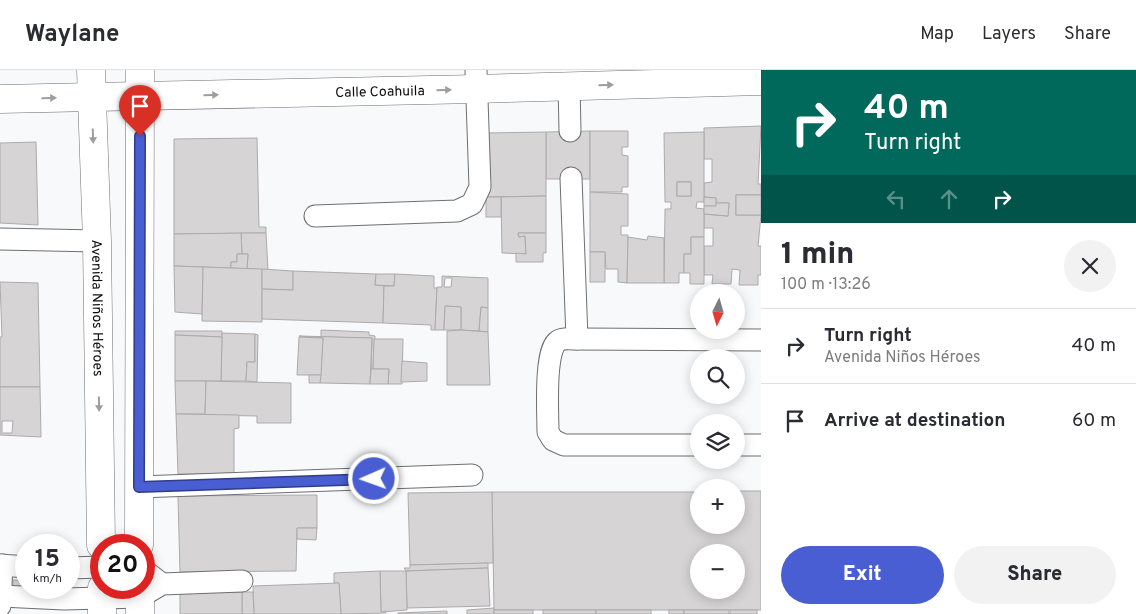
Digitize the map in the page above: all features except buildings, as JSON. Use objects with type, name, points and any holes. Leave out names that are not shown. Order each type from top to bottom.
[{"type":"street","name":"Avenida Niños Héroes","points":[[91,70],[97,241],[101,534]]},
{"type":"street","points":[[139,534],[140,70]]},
{"type":"street","name":"Calle Coahuila","points":[[0,99],[140,97],[476,80],[569,86],[761,81]]},
{"type":"lane","points":[[315,216],[457,211],[472,204],[480,187],[476,80]]},
{"type":"lane","points":[[569,86],[570,131]]},
{"type":"lane","points":[[571,178],[577,339]]},
{"type":"lane","points":[[0,239],[97,241]]},
{"type":"lane","points":[[690,445],[564,445],[553,440],[548,432],[549,357],[552,345],[559,340],[577,339],[761,340]]},
{"type":"lane","points":[[745,445],[761,445]]},
{"type":"lane","points":[[139,487],[472,476]]},
{"type":"lane","points":[[15,566],[1,565],[0,601],[102,600]]},
{"type":"lane","points":[[155,594],[242,581]]},
{"type":"route","points":[[140,136],[139,487],[374,479]]}]
